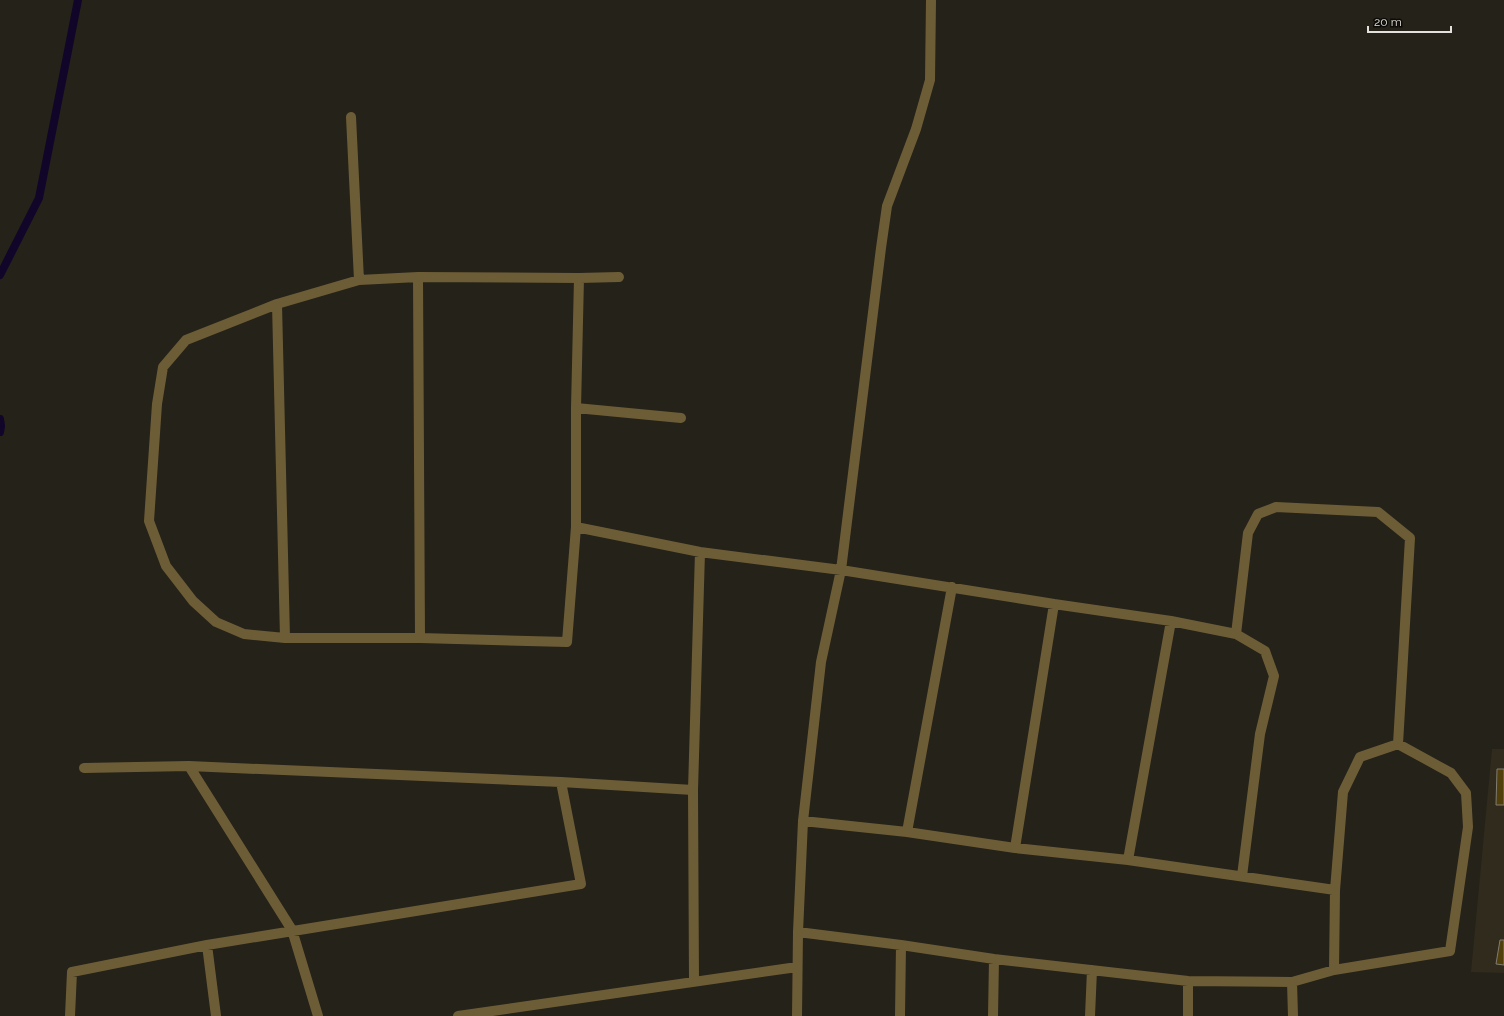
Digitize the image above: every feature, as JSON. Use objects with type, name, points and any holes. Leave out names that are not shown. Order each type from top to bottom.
[{"type":"street","points":[[797,1016],[798,932],[803,821],[821,662],[841,570],[887,206],[916,129],[930,80],[931,0]]},
{"type":"street","points":[[351,117],[359,280]]},
{"type":"street","points":[[579,278],[576,408],[576,527],[567,642],[420,638],[285,638],[244,634],[216,622],[194,601],[166,566],[149,521],[156,404],[163,367],[186,340],[277,304],[359,280],[418,277],[579,278],[619,276]]},
{"type":"street","points":[[418,277],[420,638]]},
{"type":"street","points":[[277,304],[285,638]]},
{"type":"street","points":[[576,408],[681,418]]},
{"type":"street","points":[[1236,634],[1248,533],[1258,514],[1276,507],[1378,512],[1410,538],[1398,744]]},
{"type":"street","points":[[576,527],[700,552],[841,570],[1171,621],[1236,634],[1265,651],[1274,676],[1260,734],[1242,876]]},
{"type":"street","points":[[694,982],[693,790],[700,552]]},
{"type":"street","points":[[907,832],[952,587]]},
{"type":"street","points":[[1015,848],[1054,604]]},
{"type":"street","points":[[1128,860],[1171,621]]},
{"type":"street","points":[[798,932],[994,959],[1188,982],[1292,982],[1334,970],[1450,951],[1468,827],[1466,793],[1451,773],[1398,744],[1360,757],[1343,792],[1335,890],[1334,970]]},
{"type":"street","points":[[84,768],[189,766],[561,782],[693,790]]},
{"type":"street","points":[[189,766],[292,930],[318,1016]]},
{"type":"street","points":[[70,1016],[72,972],[207,945],[292,930],[581,884],[561,782]]},
{"type":"street","points":[[803,821],[907,832],[1015,848],[1128,860],[1335,890]]},
{"type":"street","points":[[207,945],[216,1016]]},
{"type":"street","points":[[900,1016],[901,945]]},
{"type":"street","points":[[993,1016],[994,959]]},
{"type":"street","points":[[458,1016],[797,968]]},
{"type":"street","points":[[1090,1016],[1092,970]]},
{"type":"street","points":[[1188,982],[1188,1016]]},
{"type":"street","points":[[1292,982],[1293,1016]]},
{"type":"shaded area","points":[[1492,749],[1504,749],[1504,973],[1471,972]]},
{"type":"building","points":[[1497,769],[1504,769],[1504,805],[1496,805]]},
{"type":"building","points":[[1500,940],[1504,940],[1504,965],[1496,964]]},
{"type":"waterway","points":[[0,275],[39,198],[78,0]]},
{"type":"waterway","points":[[0,419],[0,432]]}]
